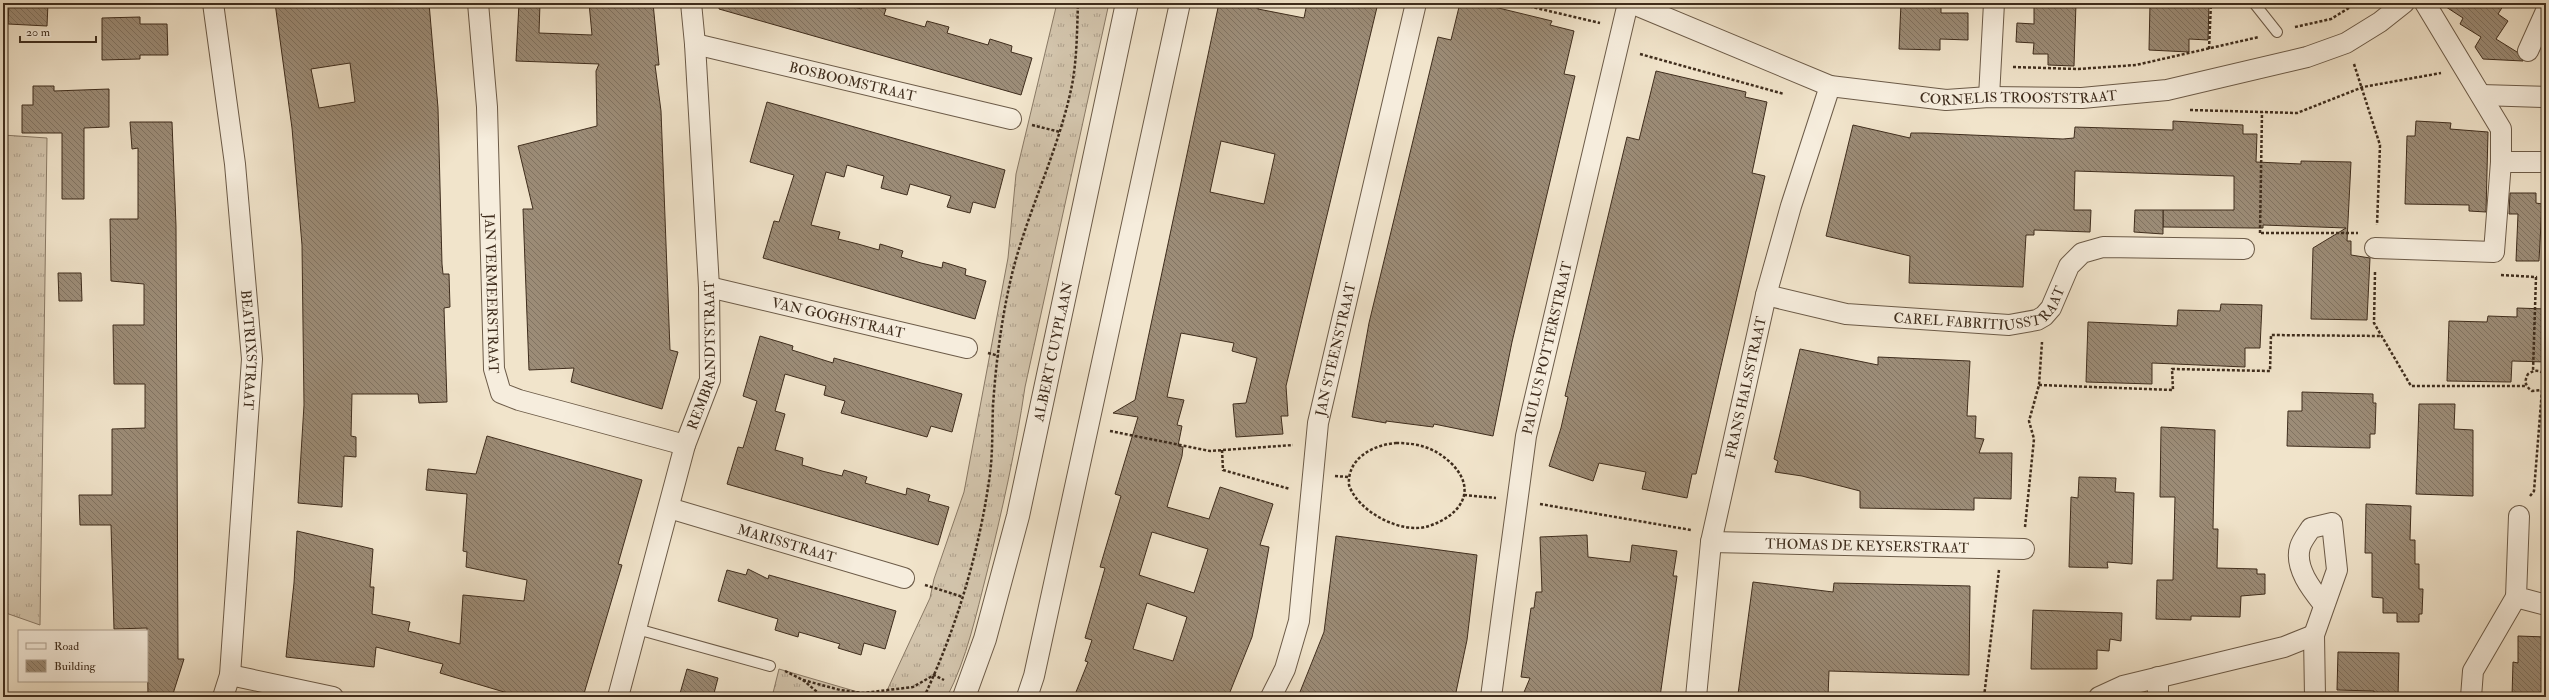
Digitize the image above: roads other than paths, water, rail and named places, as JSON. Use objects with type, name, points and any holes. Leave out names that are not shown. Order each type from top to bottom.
[{"type":"street","name":"BEATRIXSTRAAT","points":[[213,3],[235,164],[252,359],[230,675],[223,697]]},
{"type":"street","name":"JAN VERMEERSTRAAT","points":[[478,3],[487,107],[494,370],[501,393],[519,400],[685,444]]},
{"type":"street","name":"REMBRANDTSTRAAT","points":[[618,697],[685,444],[710,380],[709,287],[695,44],[691,3]]},
{"type":"street","name":"ALBERT CUYPLAAN","points":[[964,697],[985,639],[1018,516],[1127,3]]},
{"type":"street","points":[[1027,697],[1034,676],[1090,427],[1180,3]]},
{"type":"street","name":"JAN STEENSTRAAT","points":[[1271,697],[1285,669],[1299,621],[1318,423],[1416,3]]},
{"type":"street","name":"PAULUS POTTERSTRAAT","points":[[1491,697],[1526,436],[1629,3]]},
{"type":"street","name":"CORNELIS TROOSTSTRAAT","points":[[1629,3],[1830,86],[1946,100],[1989,97],[2082,98],[2167,90],[2307,57],[2340,45],[2380,22],[2404,3]]},
{"type":"street","points":[[1989,97],[1994,3]]},
{"type":"street","points":[[2375,248],[2494,252],[2501,162],[2500,129],[2481,94],[2425,3]]},
{"type":"street","points":[[2528,51],[2546,11]]},
{"type":"street","name":"BOSBOOMSTRAAT","points":[[695,44],[1010,119]]},
{"type":"street","name":"FRANS HALSSTRAAT","points":[[1696,697],[1712,538],[1766,295],[1791,206],[1830,86]]},
{"type":"street","points":[[2481,94],[2546,97]]},
{"type":"street","points":[[2501,162],[2546,162]]},
{"type":"street","name":"CAREL FABRITIUSSTRAAT","points":[[1766,295],[1846,314],[2009,325],[2037,320],[2044,316],[2051,308],[2069,266],[2082,253],[2103,247],[2244,249]]},
{"type":"street","name":"VAN GOGHSTRAAT","points":[[709,287],[967,348]]},
{"type":"street","name":"MARISSTRAAT","points":[[669,508],[904,578]]},
{"type":"street","points":[[2471,697],[2473,671],[2516,597],[2519,516]]},
{"type":"street","name":"THOMAS DE KEYSERSTRAAT","points":[[1712,538],[2001,550],[2024,549]]},
{"type":"street","points":[[2516,597],[2546,605]]},
{"type":"street","points":[[2315,697],[2314,635],[2324,605]]},
{"type":"street","points":[[2099,697],[2123,686],[2158,676],[2284,647],[2314,635]]},
{"type":"street","points":[[230,675],[333,697]]},
{"type":"street","points":[[2158,676],[2158,697]]},
{"type":"lane","points":[[2254,3],[2277,32]]},
{"type":"lane","points":[[637,629],[770,666]]}]
